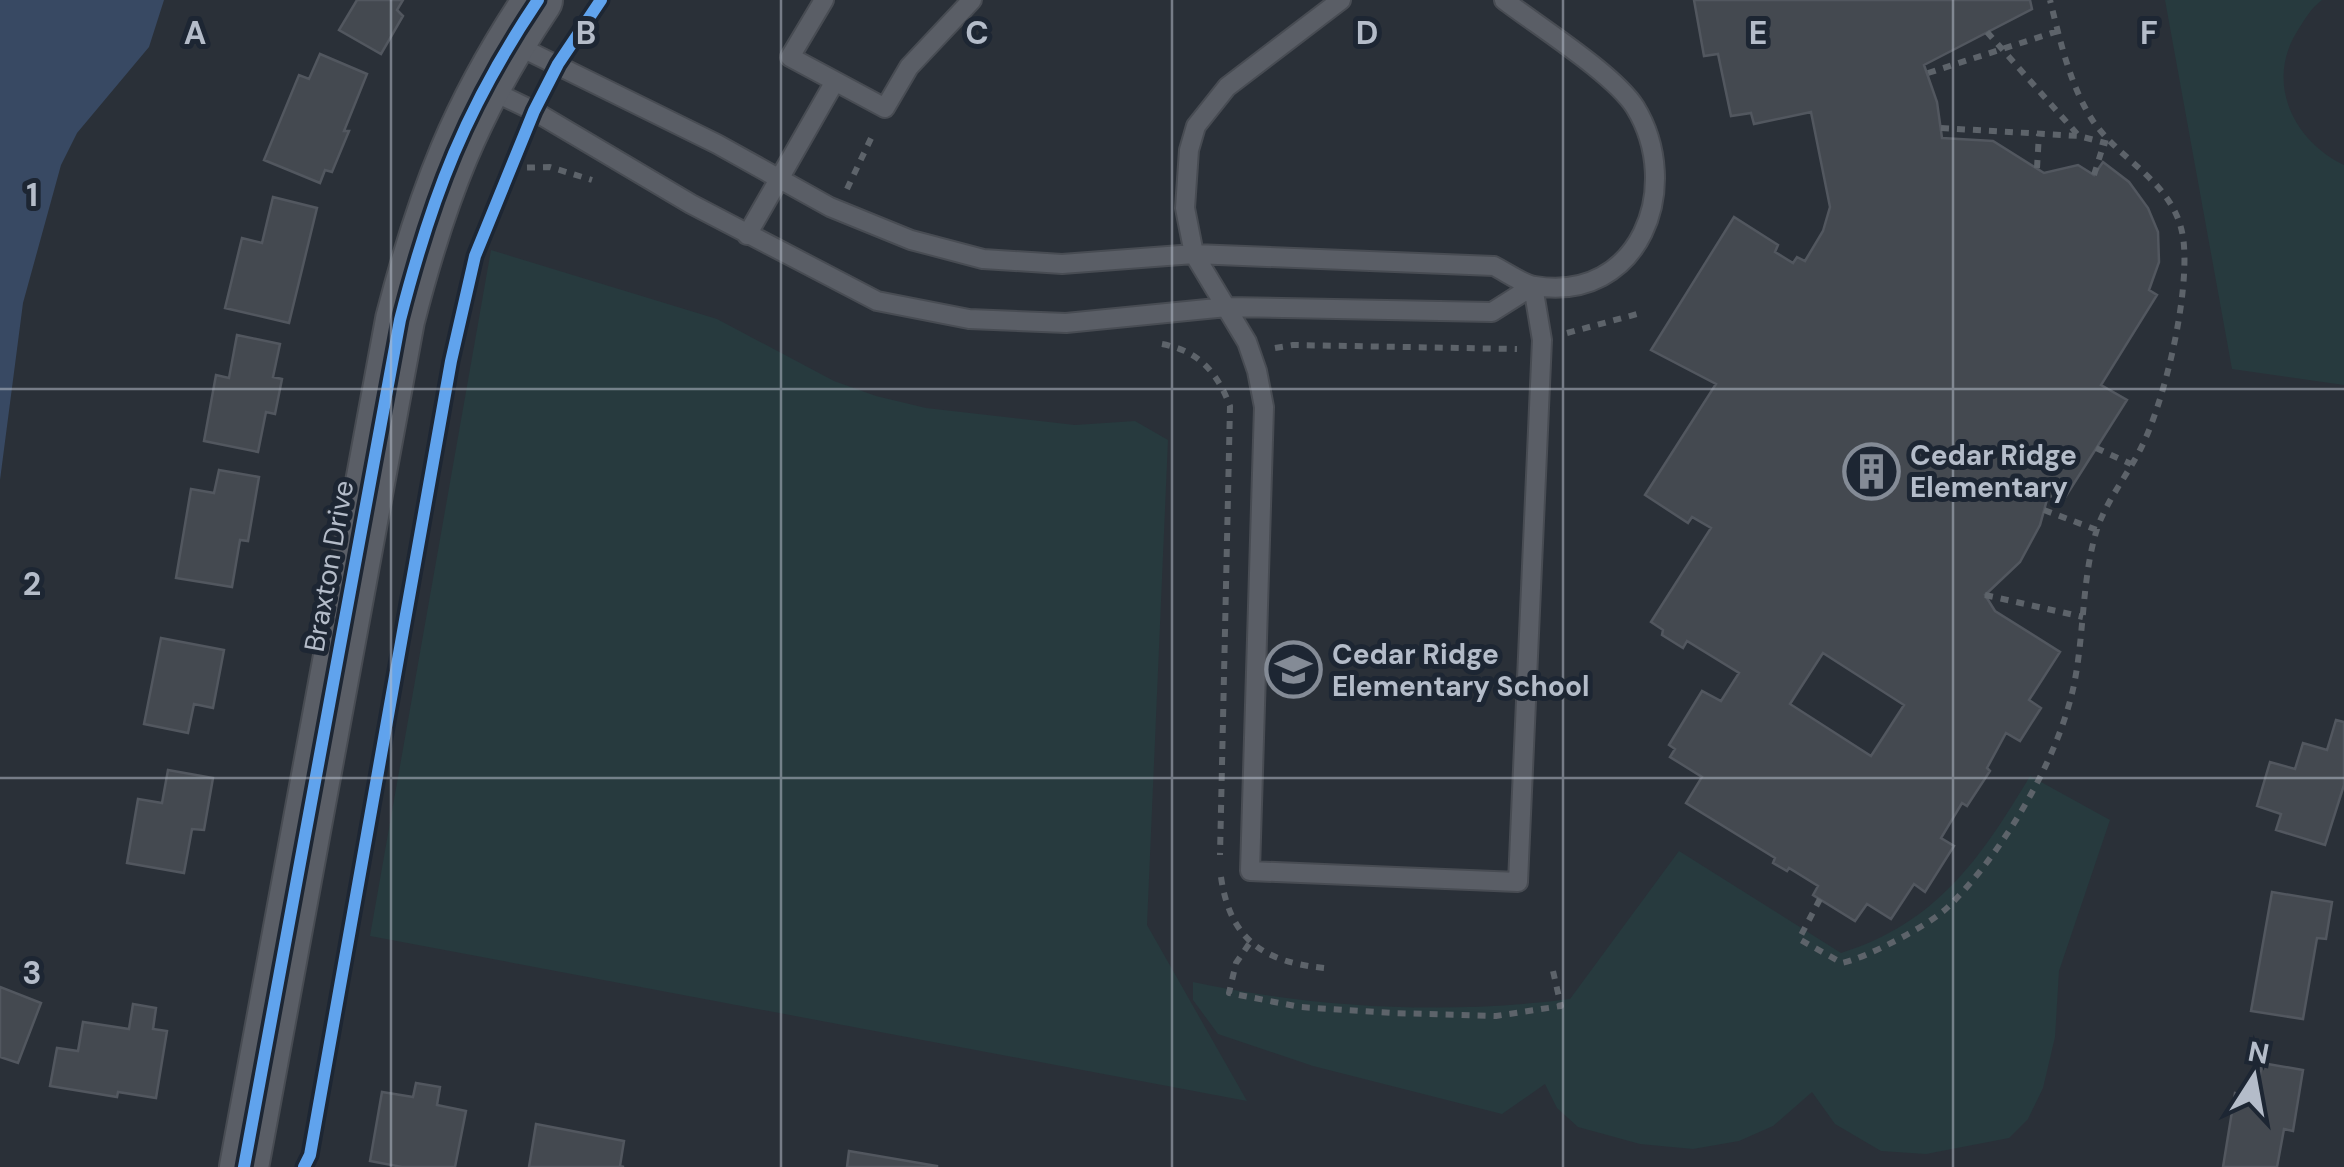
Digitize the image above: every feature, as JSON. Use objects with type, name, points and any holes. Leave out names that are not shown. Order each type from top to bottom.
[{"type":"street","name":"Braxton Drive","points":[[244,1167],[400,320],[421,238],[452,150],[483,86],[538,0]]},
{"type":"lane","points":[[824,0],[790,58],[885,108],[909,66],[972,0]]},
{"type":"lane","points":[[1341,0],[1226,88],[1196,126],[1189,150],[1186,208],[1194,254],[1250,352],[1264,407],[1250,872],[1518,882],[1542,340],[1533,286]]},
{"type":"lane","points":[[510,42],[718,144],[830,207],[911,240],[983,258],[1062,264],[1194,254],[1494,266],[1533,286],[1584,285],[1613,272],[1635,249],[1648,223],[1656,164],[1636,108],[1620,87],[1504,0]]},
{"type":"lane","points":[[748,234],[834,83]]},
{"type":"lane","points":[[483,86],[534,110],[594,149],[877,301],[969,319],[1066,323],[1227,307],[1492,312],[1533,286]]},
{"type":"path","points":[[1820,899],[1799,938],[1842,963],[1861,959],[1946,910],[1990,855],[2036,787],[2068,708],[2097,530],[2155,415],[2183,291],[2185,264],[2176,210],[2151,177],[2109,144],[2092,119],[2071,75],[2050,0]]},
{"type":"path","points":[[1928,73],[2058,31]]},
{"type":"path","points":[[1987,32],[2079,136]]},
{"type":"path","points":[[504,186],[534,110]]},
{"type":"path","points":[[1942,128],[2079,136],[2109,144]]},
{"type":"path","points":[[2037,168],[2040,134]]},
{"type":"path","points":[[2094,176],[2109,144]]},
{"type":"path","points":[[511,168],[550,167],[608,188]]},
{"type":"path","points":[[1210,367],[1219,356],[1294,344],[1511,351],[1642,312]]},
{"type":"path","points":[[1148,344],[1189,351],[1210,367],[1226,395],[1231,426],[1219,842],[1221,882],[1230,914],[1249,944],[1291,965],[1324,968]]},
{"type":"path","points":[[2096,448],[2130,464]]},
{"type":"path","points":[[2044,510],[2097,530]]},
{"type":"path","points":[[1985,595],[2083,617]]},
{"type":"path","points":[[1249,944],[1236,963],[1229,993],[1300,1007],[1496,1016],[1561,1006],[1553,971]]},
{"type":"green space","points":[[2165,0],[2322,0],[2288,49],[2284,89],[2298,125],[2310,141],[2344,165],[2344,385],[2232,369]]},
{"type":"green space","points":[[491,250],[717,319],[834,381],[876,396],[926,408],[1075,425],[1135,421],[1168,440],[1147,925],[1247,1101],[370,936]]},
{"type":"green space","points":[[2030,776],[2110,820],[2059,971],[2055,1037],[2043,1088],[2028,1119],[2009,1138],[1926,1154],[1881,1151],[1835,1124],[1812,1092],[1773,1126],[1739,1141],[1693,1149],[1640,1144],[1578,1127],[1557,1108],[1545,1084],[1502,1114],[1313,1066],[1218,1034],[1193,1000],[1193,982],[1286,998],[1381,1006],[1476,1007],[1570,999],[1679,851],[1841,953],[1904,924],[1953,884],[1993,834]]},
{"type":"water","points":[[0,0],[164,0],[149,47],[77,133],[61,165],[23,303],[0,480]]},
{"type":"building","points":[[357,0],[403,0],[397,10],[403,16],[381,54],[339,30]]},
{"type":"building","name":"Cedar Ridge Elementary","points":[[1694,0],[2030,0],[2032,9],[1924,65],[1937,102],[1942,138],[1993,141],[2044,173],[2078,165],[2094,175],[2103,162],[2129,182],[2148,208],[2158,232],[2159,262],[2149,290],[2157,295],[2101,385],[2127,400],[2064,499],[2048,496],[2040,525],[2020,562],[1985,595],[1995,611],[2060,652],[2029,700],[2041,708],[2020,741],[2006,733],[1987,768],[1990,771],[1967,806],[1962,803],[1941,838],[1954,846],[1925,892],[1914,884],[1891,919],[1867,904],[1855,921],[1813,895],[1818,886],[1773,863],[1775,858],[1686,803],[1702,777],[1670,757],[1675,749],[1669,745],[1702,691],[1721,701],[1739,673],[1687,641],[1683,648],[1662,635],[1663,630],[1651,622],[1711,528],[1692,517],[1688,523],[1645,495],[1716,384],[1651,350],[1734,217],[1778,245],[1775,252],[1793,263],[1797,257],[1805,261],[1823,231],[1830,207],[1811,112],[1754,124],[1751,113],[1731,116],[1718,54],[1704,56]],"holes":[[[1823,653],[1904,705],[1871,756],[1790,704]]]},
{"type":"building","points":[[320,54],[367,74],[332,172],[325,170],[320,183],[264,160],[299,75],[309,79]]},
{"type":"building","points":[[273,197],[317,208],[289,323],[225,308],[242,238],[262,243]]},
{"type":"building","points":[[237,335],[280,344],[273,377],[282,379],[275,414],[266,412],[258,452],[204,441],[216,375],[229,378]]},
{"type":"building","points":[[219,470],[259,477],[248,541],[240,540],[232,587],[176,578],[191,489],[214,493]]},
{"type":"building","points":[[161,638],[224,650],[213,708],[194,704],[188,733],[144,724]]},
{"type":"building","points":[[2336,720],[2344,722],[2344,785],[2325,845],[2276,830],[2281,814],[2257,806],[2270,762],[2295,769],[2303,743],[2327,750]]},
{"type":"building","points":[[168,770],[213,778],[204,830],[192,829],[184,873],[127,863],[138,799],[162,803]]},
{"type":"building","points":[[2272,892],[2332,902],[2326,939],[2317,938],[2303,1019],[2251,1011]]},
{"type":"building","points":[[0,987],[41,1003],[18,1063],[0,1057]]},
{"type":"building","points":[[133,1004],[156,1008],[153,1029],[167,1031],[156,1098],[118,1092],[117,1097],[50,1086],[57,1048],[78,1051],[83,1022],[129,1029]]},
{"type":"building","points":[[2262,1063],[2303,1070],[2293,1131],[2284,1129],[2277,1167],[2223,1167],[2235,1093],[2256,1097]]},
{"type":"building","points":[[416,1083],[440,1087],[437,1105],[466,1111],[455,1167],[402,1167],[370,1161],[382,1092],[413,1097]]},
{"type":"building","points":[[536,1124],[624,1141],[620,1166],[624,1167],[529,1167]]},
{"type":"building","points":[[849,1151],[937,1166],[937,1167],[847,1167]]},
{"type":"cycle path","points":[[244,1167],[400,320],[425,232],[454,153],[491,78],[538,0]]},
{"type":"cycle path","points":[[304,1167],[310,1155],[451,361],[475,256],[534,111],[558,64],[601,0]]},
{"type":"place","name":"Cedar Ridge Elementary","points":[[1871,471]]},
{"type":"place","name":"Cedar Ridge Elementary School","points":[[1293,670]]}]
